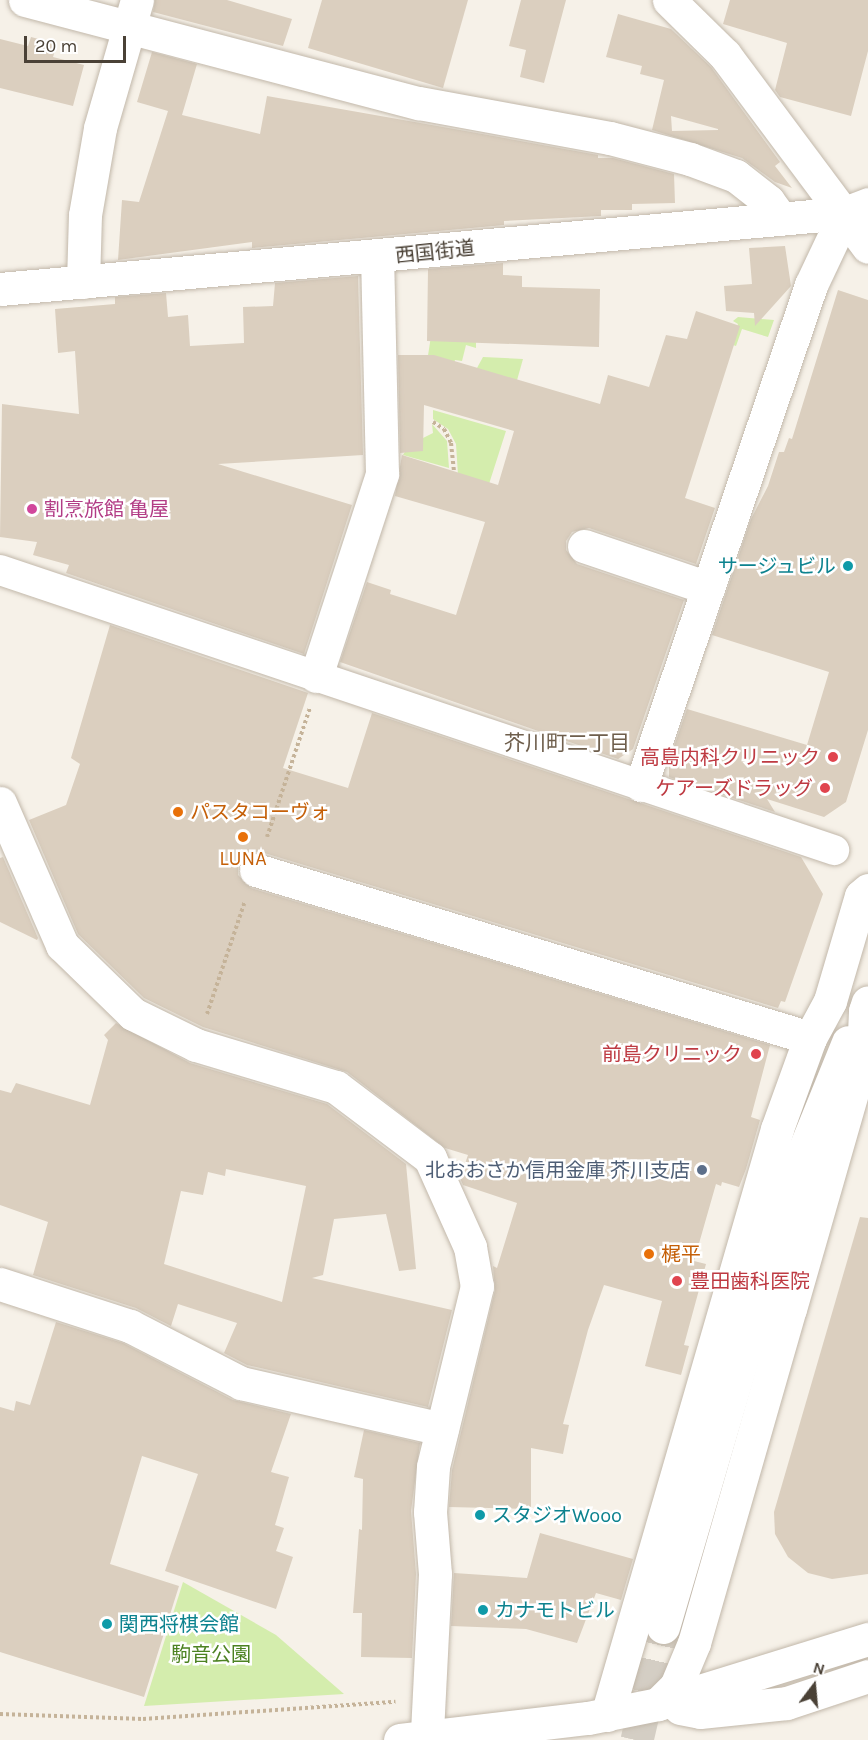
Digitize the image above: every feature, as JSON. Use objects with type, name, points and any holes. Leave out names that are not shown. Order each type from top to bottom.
[{"type":"street","points":[[25,0],[133,14],[419,103],[610,138],[690,159],[736,176],[768,201],[781,219]]},
{"type":"street","points":[[669,0],[725,55],[856,209],[868,247]]},
{"type":"street","points":[[83,282],[85,215],[100,128],[133,14]]},
{"type":"street","points":[[641,785],[811,285],[856,209]]},
{"type":"street","name":"西国街道","points":[[0,289],[376,258],[781,219],[856,209]]},
{"type":"street","points":[[316,676],[382,474],[376,258]]},
{"type":"street","points":[[584,546],[708,588]]},
{"type":"street","points":[[0,570],[834,850]]},
{"type":"street","points":[[0,803],[62,945],[133,1014],[196,1046],[336,1087],[430,1158],[470,1247],[477,1286],[433,1467],[430,1512],[435,1574],[429,1700],[414,1737],[607,1715],[658,1704],[868,1639]]},
{"type":"street","points":[[256,870],[810,1038]]},
{"type":"street","points":[[801,1158],[830,1001],[861,896],[868,890]]},
{"type":"street","points":[[607,1715],[777,1129],[810,1038],[830,1001]]},
{"type":"street","points":[[663,1627],[801,1158],[844,1048],[867,1007]]},
{"type":"street","points":[[658,1704],[676,1686],[694,1643],[863,1054],[867,1007]]},
{"type":"street","points":[[0,1284],[130,1326],[241,1383],[442,1429]]},
{"type":"street","points":[[658,1704],[700,1712],[787,1703],[868,1676]]},
{"type":"path","points":[[433,422],[444,429],[451,443],[454,471]]},
{"type":"path","points":[[0,1714],[142,1719],[429,1700]]},
{"type":"green space","points":[[738,317],[774,320],[768,337],[742,329],[736,346],[730,344],[738,324],[733,321]]},
{"type":"green space","points":[[476,329],[476,348],[466,345],[462,361],[455,360],[450,375],[421,401],[431,336]]},
{"type":"green space","points":[[483,357],[523,359],[512,398],[477,368]]},
{"type":"green space","points":[[433,410],[506,431],[489,484],[458,475],[456,444],[448,429],[433,419]]},
{"type":"green space","points":[[432,424],[447,441],[449,468],[403,455],[409,445],[433,433]]},
{"type":"green space","name":"駒音公園","points":[[183,1582],[276,1635],[344,1694],[144,1706]]},
{"type":"building","points":[[155,0],[227,0],[292,19],[283,46],[153,12]]},
{"type":"building","points":[[322,0],[468,0],[443,88],[308,48]]},
{"type":"building","points":[[521,0],[566,0],[544,83],[520,77],[526,50],[509,46]]},
{"type":"building","points":[[730,0],[868,0],[868,51],[851,116],[780,97],[775,90],[787,43],[723,24]]},
{"type":"building","points":[[618,14],[671,29],[711,67],[780,162],[775,166],[792,188],[775,182],[742,158],[652,130],[664,80],[640,74],[642,66],[606,57]],"holes":[[[671,116],[718,129],[672,131]]]},
{"type":"building","points":[[31,37],[57,44],[53,57],[84,65],[73,106],[0,88],[0,39],[28,46]]},
{"type":"building","points":[[152,52],[197,64],[182,115],[260,134],[267,96],[477,133],[598,155],[598,158],[613,158],[674,174],[675,203],[632,204],[632,210],[601,210],[601,216],[504,221],[504,225],[252,248],[252,242],[118,260],[122,200],[139,202],[168,111],[137,102]]},
{"type":"building","points":[[785,246],[791,286],[755,326],[754,313],[726,311],[724,286],[752,284],[749,248]]},
{"type":"building","points":[[503,263],[503,275],[522,276],[522,287],[600,289],[599,347],[427,341],[428,269]]},
{"type":"building","points":[[358,276],[363,455],[218,464],[352,505],[304,654],[66,573],[69,565],[33,555],[37,542],[0,537],[2,404],[79,414],[75,351],[58,353],[55,309],[115,304],[115,297],[166,293],[168,317],[188,315],[190,346],[244,343],[243,307],[273,306],[275,283]]},
{"type":"building","points":[[838,290],[868,300],[868,730],[846,802],[824,817],[767,799],[775,812],[669,777],[669,761],[687,709],[807,745],[829,672],[712,635],[751,519],[768,486],[779,452],[784,452],[789,438],[792,439]]},
{"type":"building","points":[[696,311],[740,326],[685,498],[715,508],[696,564],[589,528],[572,532],[566,541],[566,550],[577,564],[684,600],[633,749],[618,759],[340,662],[367,582],[391,590],[390,594],[456,615],[485,522],[395,496],[402,455],[498,485],[514,431],[424,405],[423,451],[400,453],[398,355],[434,355],[600,404],[608,375],[649,387],[666,335],[687,339]]},
{"type":"building","points":[[110,625],[308,693],[283,768],[348,788],[372,713],[801,857],[823,894],[785,1002],[781,1001],[778,1008],[261,852],[251,852],[238,864],[238,875],[251,888],[770,1045],[751,1117],[760,1120],[746,1169],[739,1187],[722,1182],[721,1186],[716,1184],[694,1261],[706,1264],[684,1345],[689,1346],[681,1375],[645,1366],[662,1301],[604,1285],[588,1330],[563,1424],[569,1425],[563,1454],[531,1448],[531,1509],[449,1507],[452,1470],[495,1290],[493,1266],[497,1268],[517,1203],[463,1185],[460,1178],[468,1155],[445,1148],[347,1072],[203,1027],[144,998],[78,934],[29,820],[66,805],[80,764],[71,758]]},
{"type":"building","points":[[3,857],[37,940],[0,922],[0,858]]},
{"type":"building","points":[[116,1023],[190,1063],[327,1104],[406,1164],[416,1269],[399,1271],[386,1214],[334,1219],[323,1275],[312,1278],[452,1310],[428,1407],[247,1365],[224,1353],[237,1323],[178,1304],[171,1326],[136,1308],[33,1275],[48,1222],[0,1205],[0,1090],[11,1093],[16,1083],[90,1105],[108,1040],[104,1035]],"holes":[[[226,1169],[306,1186],[282,1302],[164,1264],[181,1191],[203,1195],[208,1172],[225,1176]]]},
{"type":"building","points":[[860,1217],[868,1218],[868,1574],[832,1579],[808,1573],[788,1557],[775,1534],[774,1512]]},
{"type":"building","points":[[56,1322],[123,1343],[233,1400],[291,1414],[271,1472],[289,1477],[275,1525],[284,1528],[276,1551],[293,1557],[276,1609],[165,1571],[198,1474],[142,1456],[110,1564],[179,1586],[144,1697],[0,1652],[0,1407],[14,1411],[16,1401],[30,1405]]},
{"type":"building","points":[[364,1430],[420,1443],[411,1511],[416,1574],[412,1658],[361,1657],[362,1613],[353,1613],[359,1529],[362,1530],[363,1479],[354,1477]]},
{"type":"building","points":[[540,1533],[633,1559],[621,1600],[596,1593],[577,1643],[526,1629],[451,1626],[454,1573],[527,1578]]},
{"type":"tunnel","points":[[637,1740],[663,1627]]},
{"type":"place","name":"割烹旅館 亀屋","points":[[32,509]]},
{"type":"place","name":"サージュビル","points":[[848,566]]},
{"type":"place","name":"高島内科クリニック","points":[[833,757]]},
{"type":"place","name":"ケアーズドラッグ","points":[[825,788]]},
{"type":"place","name":"パスタコーヴォ","points":[[178,812]]},
{"type":"place","name":"LUNA","points":[[243,837]]},
{"type":"place","name":"前島クリニック","points":[[756,1054]]},
{"type":"place","name":"北おおさか信用金庫 芥川支店","points":[[702,1170]]},
{"type":"place","name":"梶平","points":[[649,1254]]},
{"type":"place","name":"豊田歯科医院","points":[[677,1281]]},
{"type":"place","name":"スタジオWooo","points":[[480,1515]]},
{"type":"place","name":"カナモトビル","points":[[483,1610]]},
{"type":"place","name":"関西将棋会館","points":[[107,1624]]},
{"type":"district","name":"芥川町二丁目","points":[[567,743]]}]
